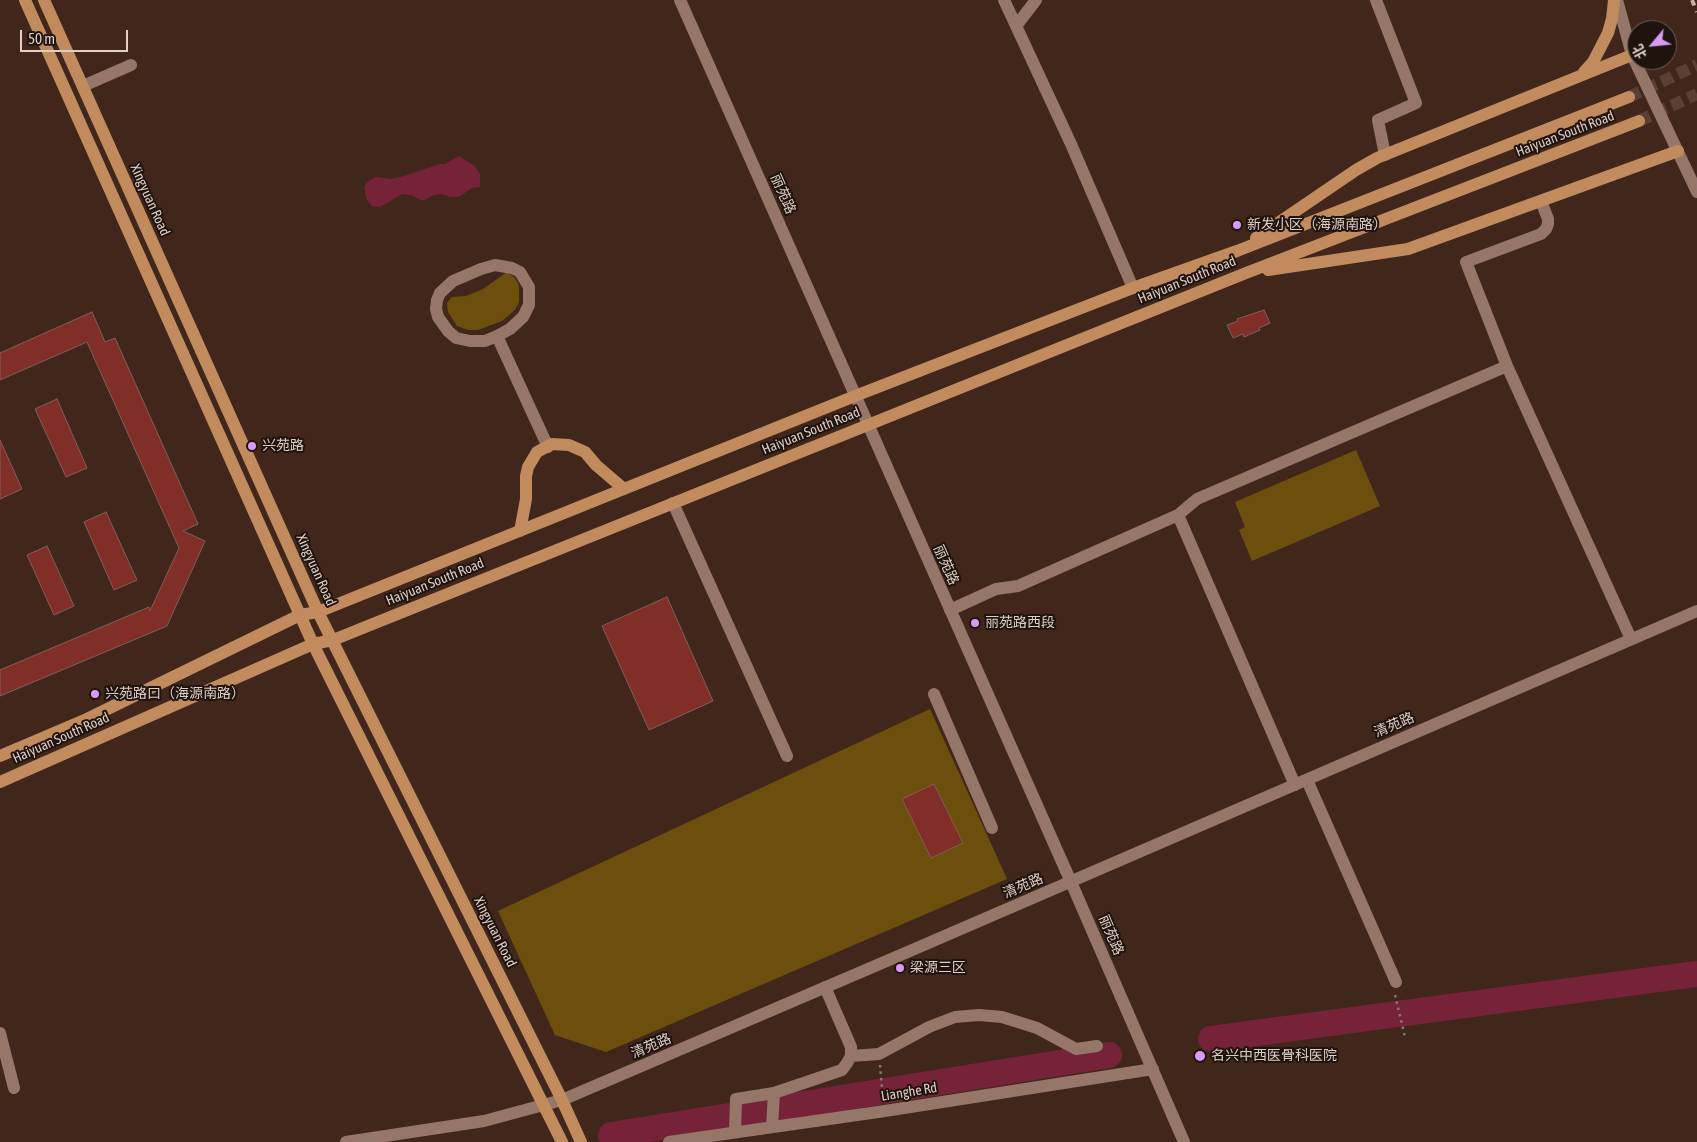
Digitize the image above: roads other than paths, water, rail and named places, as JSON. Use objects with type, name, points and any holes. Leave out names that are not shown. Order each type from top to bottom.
[{"type":"main road","points":[[25,0],[313,644],[562,1142]]},
{"type":"main road","name":"Xingyuan Road","points":[[44,0],[318,612],[582,1142]]},
{"type":"main road","points":[[1581,75],[1593,62],[1608,33],[1615,0]]},
{"type":"main road","points":[[1237,251],[1356,170],[1385,155],[1627,57]]},
{"type":"main road","name":"Haiyuan South Road","points":[[0,756],[88,719],[300,615],[318,612],[855,396],[1133,288],[1237,251],[1629,97]]},
{"type":"main road","name":"Haiyuan South Road","points":[[0,782],[313,644],[332,640],[1246,273],[1639,121]]},
{"type":"main road","points":[[1246,273],[1408,249],[1678,151]]},
{"type":"main road","points":[[520,530],[526,499],[528,467],[537,452],[552,444],[578,448],[585,452],[596,465],[624,489]]},
{"type":"street","name":"丽苑路","points":[[680,0],[1071,882],[1184,1142]]},
{"type":"street","points":[[1004,0],[1071,144],[1133,288]]},
{"type":"street","points":[[1016,26],[1036,0]]},
{"type":"street","points":[[1376,0],[1416,102],[1378,120],[1385,155]]},
{"type":"street","points":[[1615,0],[1627,39]]},
{"type":"street","points":[[83,86],[130,65]]},
{"type":"street","points":[[1639,70],[1697,192]]},
{"type":"street","points":[[1541,201],[1548,219],[1548,224],[1542,234],[1466,262],[1507,366],[1631,639]]},
{"type":"street","points":[[495,265],[512,268],[520,272],[529,288],[529,305],[523,317],[510,329],[497,336],[485,341],[470,341],[456,338],[448,331],[438,317],[436,300],[440,293],[453,281],[495,265]]},
{"type":"street","points":[[497,336],[548,447]]},
{"type":"street","points":[[950,610],[996,589],[1018,586],[1178,515],[1197,499],[1507,366]]},
{"type":"street","points":[[673,503],[787,756]]},
{"type":"street","points":[[1178,515],[1295,785]]},
{"type":"street","name":"清苑路","points":[[346,1142],[484,1121],[562,1100],[1071,882],[1697,610]]},
{"type":"street","points":[[934,694],[992,828]]},
{"type":"street","points":[[1307,780],[1396,982]]},
{"type":"street","points":[[736,1132],[736,1099],[774,1093],[842,1070],[851,1056],[851,1047],[826,987]]},
{"type":"street","points":[[851,1056],[879,1054],[929,1027],[955,1017],[979,1015],[1002,1017],[1037,1028],[1076,1049],[1097,1046]]},
{"type":"street","points":[[0,1033],[14,1088]]},
{"type":"street","name":"Lianghe Rd","points":[[669,1142],[885,1111],[1153,1069]]},
{"type":"street","points":[[772,1126],[774,1093]]},
{"type":"waterway","points":[[1211,1039],[1697,974]]},
{"type":"waterway","points":[[611,1135],[1109,1055]]},
{"type":"tunnel","points":[[1629,97],[1697,65]]},
{"type":"tunnel","points":[[1639,121],[1697,94]]},
{"type":"railway","points":[[1692,0],[1697,12]]},
{"type":"place","name":"新发小区（海源南路）","points":[[1237,225]]},
{"type":"place","name":"兴苑路","points":[[252,446]]},
{"type":"place","name":"丽苑路西段","points":[[975,623]]},
{"type":"place","name":"兴苑路口（海源南路）","points":[[95,694]]},
{"type":"place","name":"梁源三区","points":[[900,968]]},
{"type":"place","name":"名兴中西医骨科医院","points":[[1200,1056]]}]
